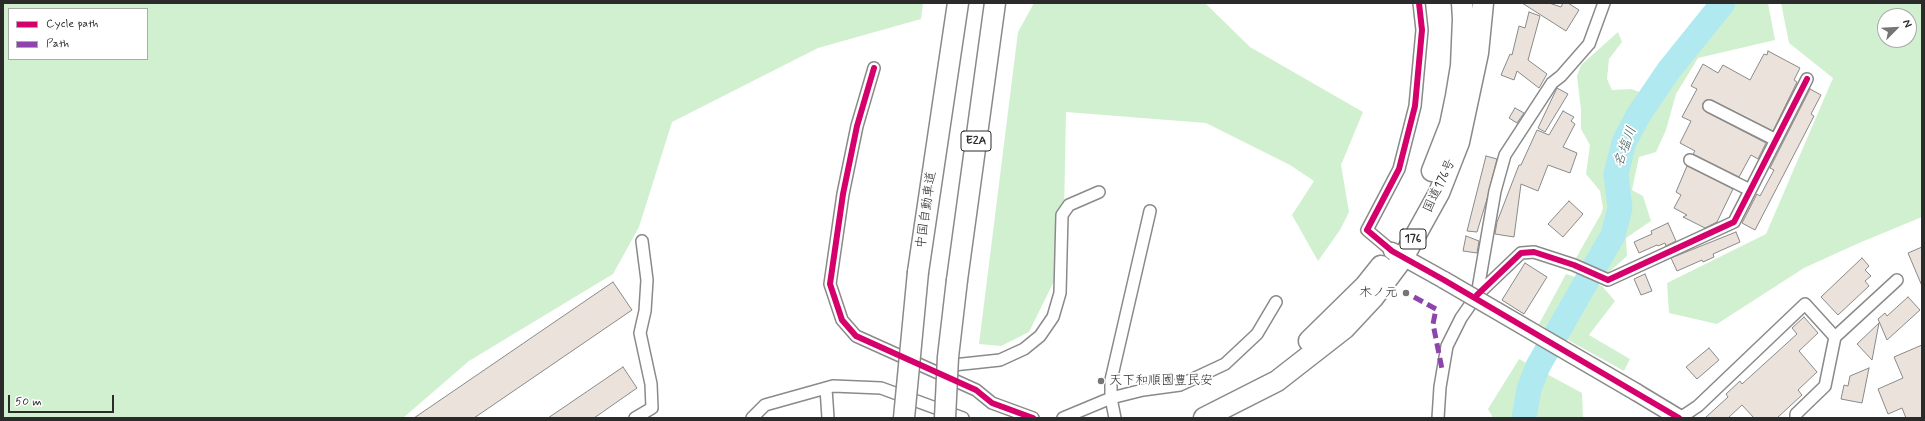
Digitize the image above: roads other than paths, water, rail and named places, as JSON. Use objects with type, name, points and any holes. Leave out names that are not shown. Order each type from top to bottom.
[{"type":"highway","name":"中国自動車道","points":[[904,418],[918,272],[958,3]]},
{"type":"highway","name":"E2A","points":[[945,418],[948,357],[957,280],[995,3]]},
{"type":"highway","name":"国道176号","points":[[1398,255],[1450,125],[1461,66],[1463,19],[1462,3]]},
{"type":"highway","name":"国道176号","points":[[1204,418],[1232,405],[1322,330],[1398,255],[1439,193],[1459,142],[1478,53],[1483,3]]},
{"type":"street","points":[[1419,3],[1422,30],[1415,106],[1399,169],[1367,230],[1398,255],[1444,280],[1679,418],[1698,406],[1805,304],[1835,337]]},
{"type":"street","points":[[1477,295],[1495,191],[1505,154],[1552,83],[1561,76],[1589,44],[1604,3]]},
{"type":"street","points":[[874,68],[857,126],[843,194],[830,284],[842,320],[856,336],[976,390],[992,403],[1033,418]]},
{"type":"street","points":[[1438,418],[1440,387],[1447,346],[1461,318],[1477,295],[1512,259],[1521,253],[1534,252],[1574,265],[1608,280],[1734,222],[1807,79]]},
{"type":"street","points":[[1709,106],[1776,140]]},
{"type":"street","points":[[1690,160],[1750,190]]},
{"type":"street","points":[[926,368],[1000,360],[1024,349],[1040,336],[1052,318],[1060,293],[1062,215],[1069,205],[1099,192]]},
{"type":"street","points":[[1115,418],[1111,398],[1111,380],[1150,211]]},
{"type":"street","points":[[635,418],[652,408],[651,384],[640,333],[645,311],[647,280],[642,241]]},
{"type":"street","points":[[1796,418],[1796,414],[1826,386],[1835,337],[1897,280]]},
{"type":"street","points":[[1063,418],[1111,398],[1143,390],[1180,385],[1225,364],[1257,334],[1276,302]]},
{"type":"street","points":[[752,418],[765,405],[833,386],[881,388],[963,418]]},
{"type":"street","points":[[826,388],[828,418]]},
{"type":"waterway","name":"名塩川","points":[[1524,418],[1529,389],[1538,366],[1613,235],[1620,208],[1616,174],[1624,142],[1639,114],[1669,70],[1723,3]]},
{"type":"place","name":"木ノ元","points":[[1406,293]]},
{"type":"place","name":"天下和順國豊民安","points":[[1101,381]]}]
